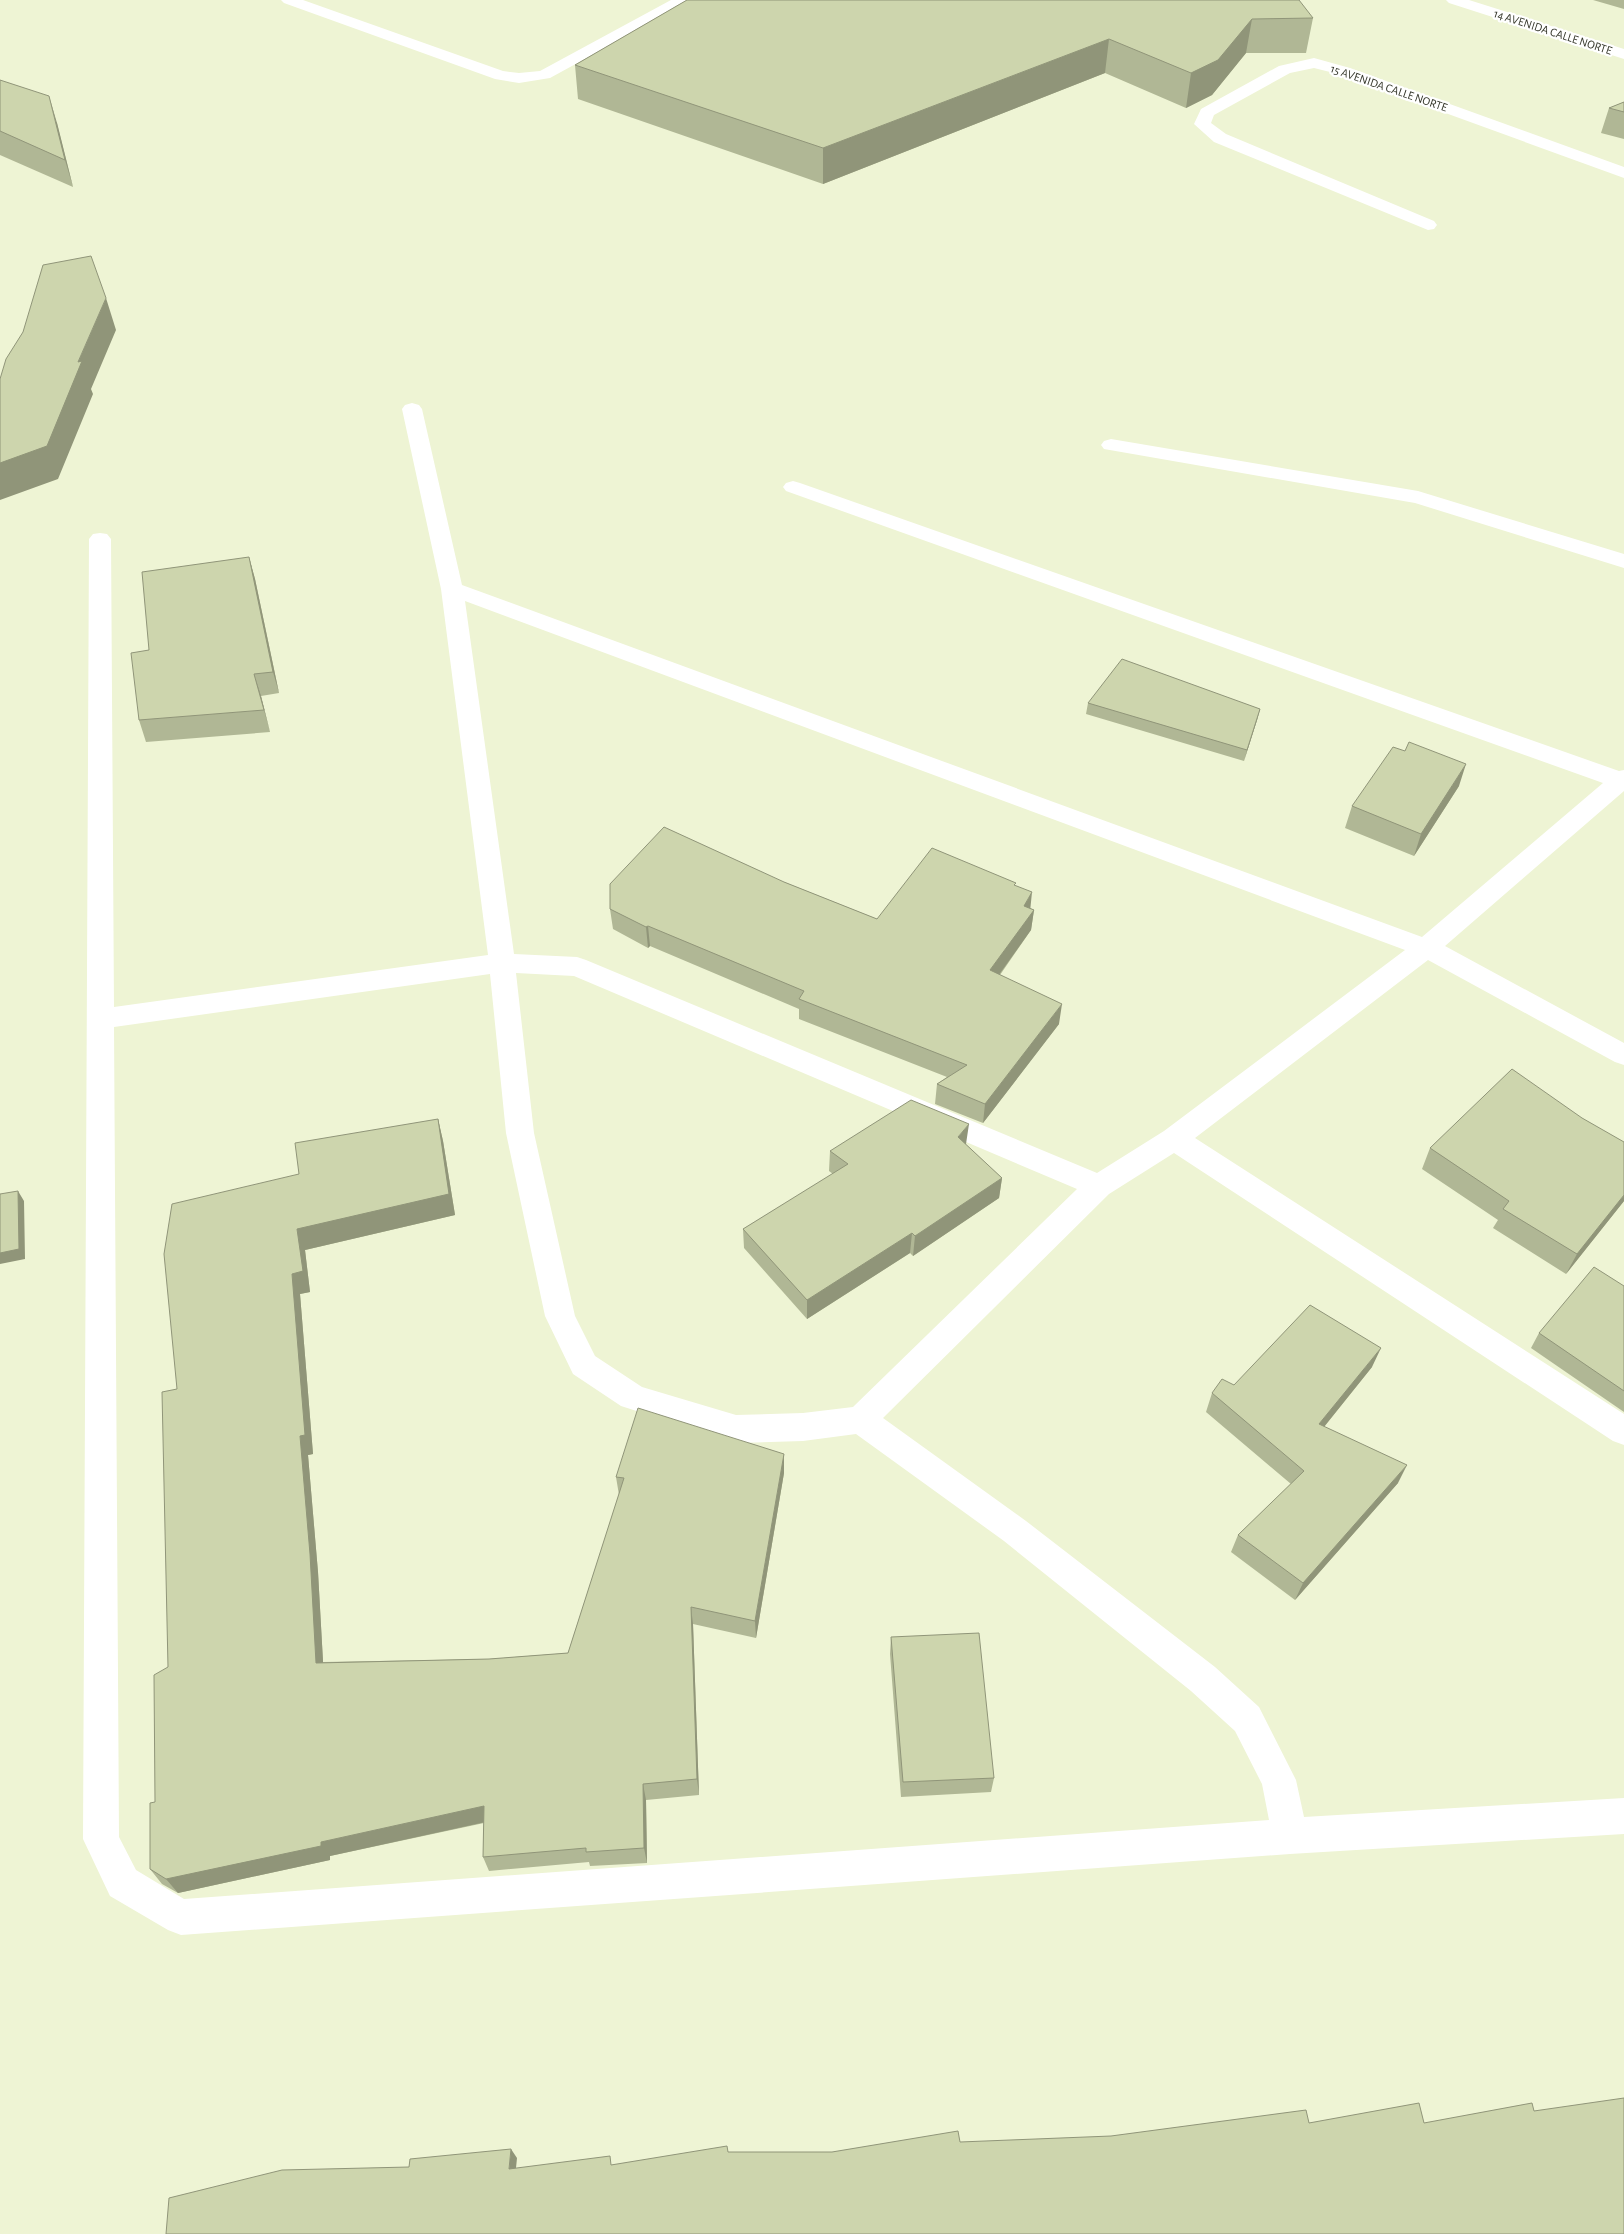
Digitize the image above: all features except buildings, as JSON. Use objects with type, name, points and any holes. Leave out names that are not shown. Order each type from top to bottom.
[{"type":"street","points":[[288,0],[501,76],[519,78],[544,75],[682,0]]},
{"type":"street","name":"14 AVENIDA CALLE NORTE","points":[[1454,0],[1624,54]]},
{"type":"street","name":"15 AVENIDA CALLE NORTE","points":[[1428,225],[1220,138],[1202,124],[1207,112],[1285,68],[1314,63],[1344,71],[1624,173]]},
{"type":"street","points":[[412,410],[452,589],[502,963],[520,1133],[560,1316],[584,1365],[632,1397],[736,1429],[803,1427],[861,1420],[1099,1186],[1174,1139],[1426,948],[1623,780]]},
{"type":"street","points":[[1111,445],[1418,497],[1624,561]]},
{"type":"street","points":[[793,487],[1623,780]]},
{"type":"street","points":[[100,540],[101,1839],[123,1883],[181,1917],[1290,1836],[1624,1816]]},
{"type":"street","points":[[452,589],[1426,948],[1624,1055]]},
{"type":"street","points":[[99,1019],[502,963],[577,967],[1099,1186]]},
{"type":"street","points":[[1174,1139],[1624,1431]]},
{"type":"street","points":[[861,1420],[1014,1531],[1203,1679],[1247,1719],[1279,1780],[1290,1836]]}]
